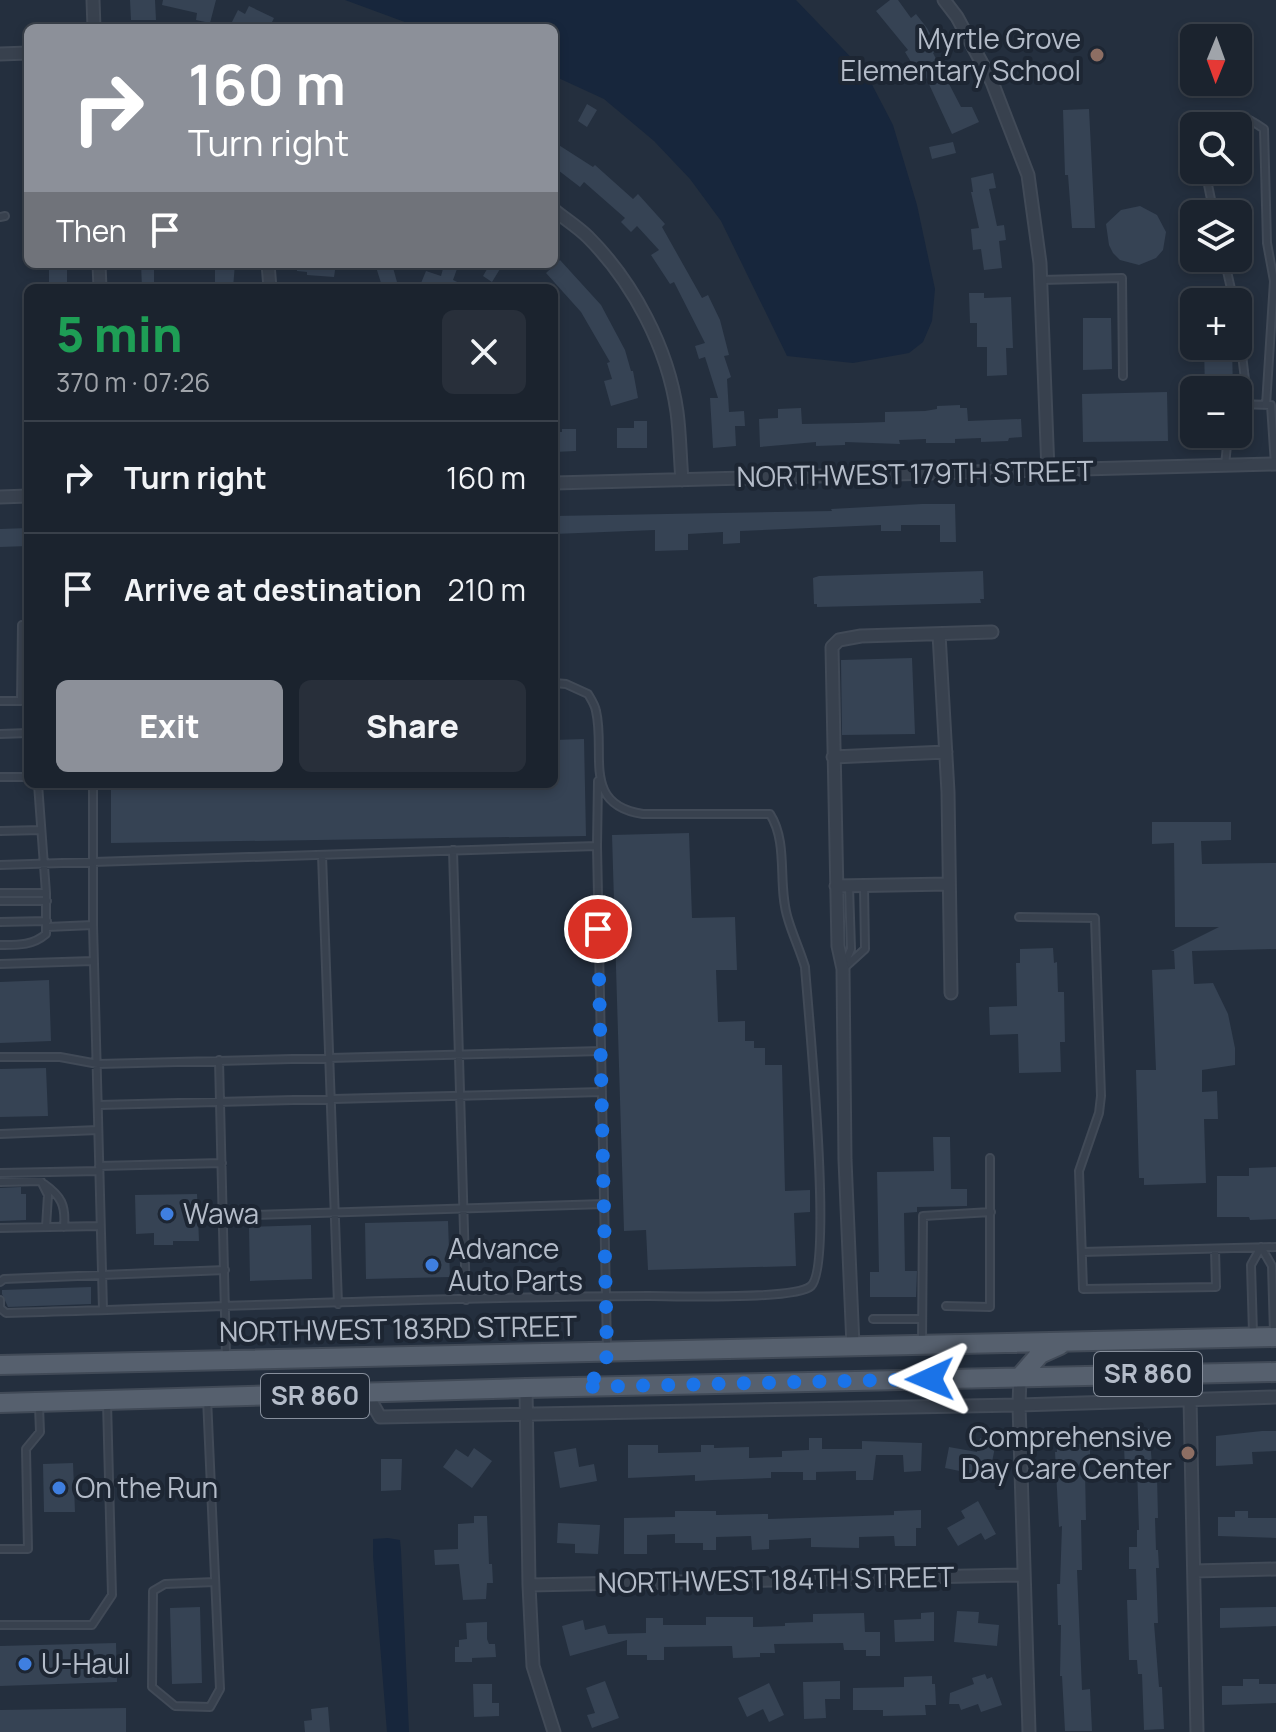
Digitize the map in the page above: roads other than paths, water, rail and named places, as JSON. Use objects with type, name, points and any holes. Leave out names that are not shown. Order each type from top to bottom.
[{"type":"main road","name":"NORTHWEST 183RD STREET","points":[[0,1365],[1275,1337]]},
{"type":"main road","points":[[1020,1377],[1040,1354],[1070,1341]]},
{"type":"main road","points":[[582,1387],[606,1367],[607,1353]]},
{"type":"main road","name":"SR 860","points":[[0,1403],[1276,1372]]},
{"type":"street","points":[[93,0],[94,24]]},
{"type":"street","points":[[944,0],[957,17],[992,82],[1028,175],[1041,280],[1048,471]]},
{"type":"street","points":[[0,54],[24,53]]},
{"type":"street","points":[[558,213],[587,235],[611,262],[650,325],[677,410],[682,480]]},
{"type":"street","name":"NORTHWEST 179TH STREET","points":[[558,483],[1275,464]]},
{"type":"street","points":[[0,497],[24,496]]},
{"type":"street","points":[[853,1346],[845,1160],[843,969],[838,946],[836,886],[832,647],[839,640],[861,636],[992,632]]},
{"type":"street","points":[[939,634],[946,752],[951,993]]},
{"type":"street","points":[[833,757],[946,752]]},
{"type":"street","points":[[836,886],[949,884]]},
{"type":"street","points":[[1020,1377],[1029,1732]]},
{"type":"street","points":[[526,1388],[533,1666],[554,1732]]},
{"type":"street","points":[[367,1394],[380,1417],[1276,1397]]},
{"type":"street","points":[[1190,1399],[1197,1732]]},
{"type":"street","points":[[1194,1571],[1276,1569]]},
{"type":"street","name":"NORTHWEST 184TH STREET","points":[[529,1585],[1024,1575]]},
{"type":"lane","points":[[1252,121],[1264,129],[1267,243],[1274,281],[1266,405]]},
{"type":"lane","points":[[1041,280],[1122,278],[1123,376]]},
{"type":"lane","points":[[1252,404],[1271,405],[1275,464]]},
{"type":"lane","points":[[1225,466],[1227,448]]},
{"type":"lane","points":[[0,701],[21,701],[22,625]]},
{"type":"lane","points":[[558,683],[588,694],[596,711],[607,1353]]},
{"type":"lane","points":[[0,734],[24,733]]},
{"type":"lane","points":[[0,777],[24,777]]},
{"type":"lane","points":[[0,1300],[0,1308],[6,1313],[733,1295],[793,1292],[810,1287],[817,1276],[819,1260],[820,1170],[805,967],[787,918],[779,828],[770,814],[626,812],[616,805],[598,781]]},
{"type":"lane","points":[[0,945],[38,941],[46,934],[38,788]]},
{"type":"lane","points":[[93,788],[93,961],[103,1310]]},
{"type":"lane","points":[[0,831],[41,830]]},
{"type":"lane","points":[[0,865],[597,846]]},
{"type":"lane","points":[[453,850],[466,1300]]},
{"type":"lane","points":[[322,855],[338,1304]]},
{"type":"lane","points":[[843,969],[851,949],[849,886]]},
{"type":"lane","points":[[843,969],[865,949],[864,886]]},
{"type":"lane","points":[[0,893],[46,897]]},
{"type":"lane","points":[[0,901],[46,897]]},
{"type":"lane","points":[[1019,917],[1095,918],[1101,1096],[1099,1113],[1079,1171],[1083,1289],[1216,1287],[1215,1249]]},
{"type":"lane","points":[[0,922],[93,925]]},
{"type":"lane","points":[[12,945],[13,963]]},
{"type":"lane","points":[[0,964],[93,961]]},
{"type":"lane","points":[[0,1057],[60,1057],[98,1064],[601,1051]]},
{"type":"lane","points":[[219,1060],[226,1361]]},
{"type":"lane","points":[[99,1105],[602,1092]]},
{"type":"lane","points":[[0,1134],[98,1130]]},
{"type":"lane","points":[[946,1306],[990,1307],[990,1158]]},
{"type":"lane","points":[[0,1173],[222,1163]]},
{"type":"lane","points":[[0,1182],[41,1181],[59,1194],[64,1205],[64,1227]]},
{"type":"lane","points":[[41,1181],[48,1195],[46,1227]]},
{"type":"lane","points":[[222,1216],[605,1204]]},
{"type":"lane","points":[[922,1345],[923,1216],[991,1212]]},
{"type":"lane","points":[[0,1228],[99,1226]]},
{"type":"lane","points":[[1261,1247],[1272,1266],[1275,1337]]},
{"type":"lane","points":[[1253,1337],[1251,1265],[1261,1247]]},
{"type":"lane","points":[[1082,1252],[1276,1247]]},
{"type":"lane","points":[[0,1282],[4,1279],[225,1270]]},
{"type":"lane","points":[[873,1319],[922,1319]]},
{"type":"lane","points":[[207,1398],[220,1689],[210,1707],[175,1706],[152,1687],[153,1591],[165,1584],[215,1582]]},
{"type":"lane","points":[[0,1625],[92,1625],[112,1595],[107,1401]]},
{"type":"lane","points":[[0,1549],[28,1549],[26,1449],[40,1432],[39,1403]]},
{"type":"water","points":[[345,0],[796,0],[866,73],[893,125],[917,205],[935,289],[932,321],[923,342],[909,353],[853,363],[787,356],[721,221],[690,179],[654,141],[604,99],[558,78],[558,24],[410,24]]},
{"type":"water","points":[[373,1539],[400,1540],[409,1732],[387,1732]]},
{"type":"place","name":"Myrtle Grove Elementary School","points":[[1097,55]]},
{"type":"place","name":"Wawa","points":[[167,1214]]},
{"type":"place","name":"Advance Auto Parts","points":[[432,1265]]},
{"type":"place","name":"Comprehensive Day Care Center","points":[[1188,1453]]},
{"type":"place","name":"On the Run","points":[[59,1488]]},
{"type":"place","name":"U-Haul","points":[[25,1664]]}]
